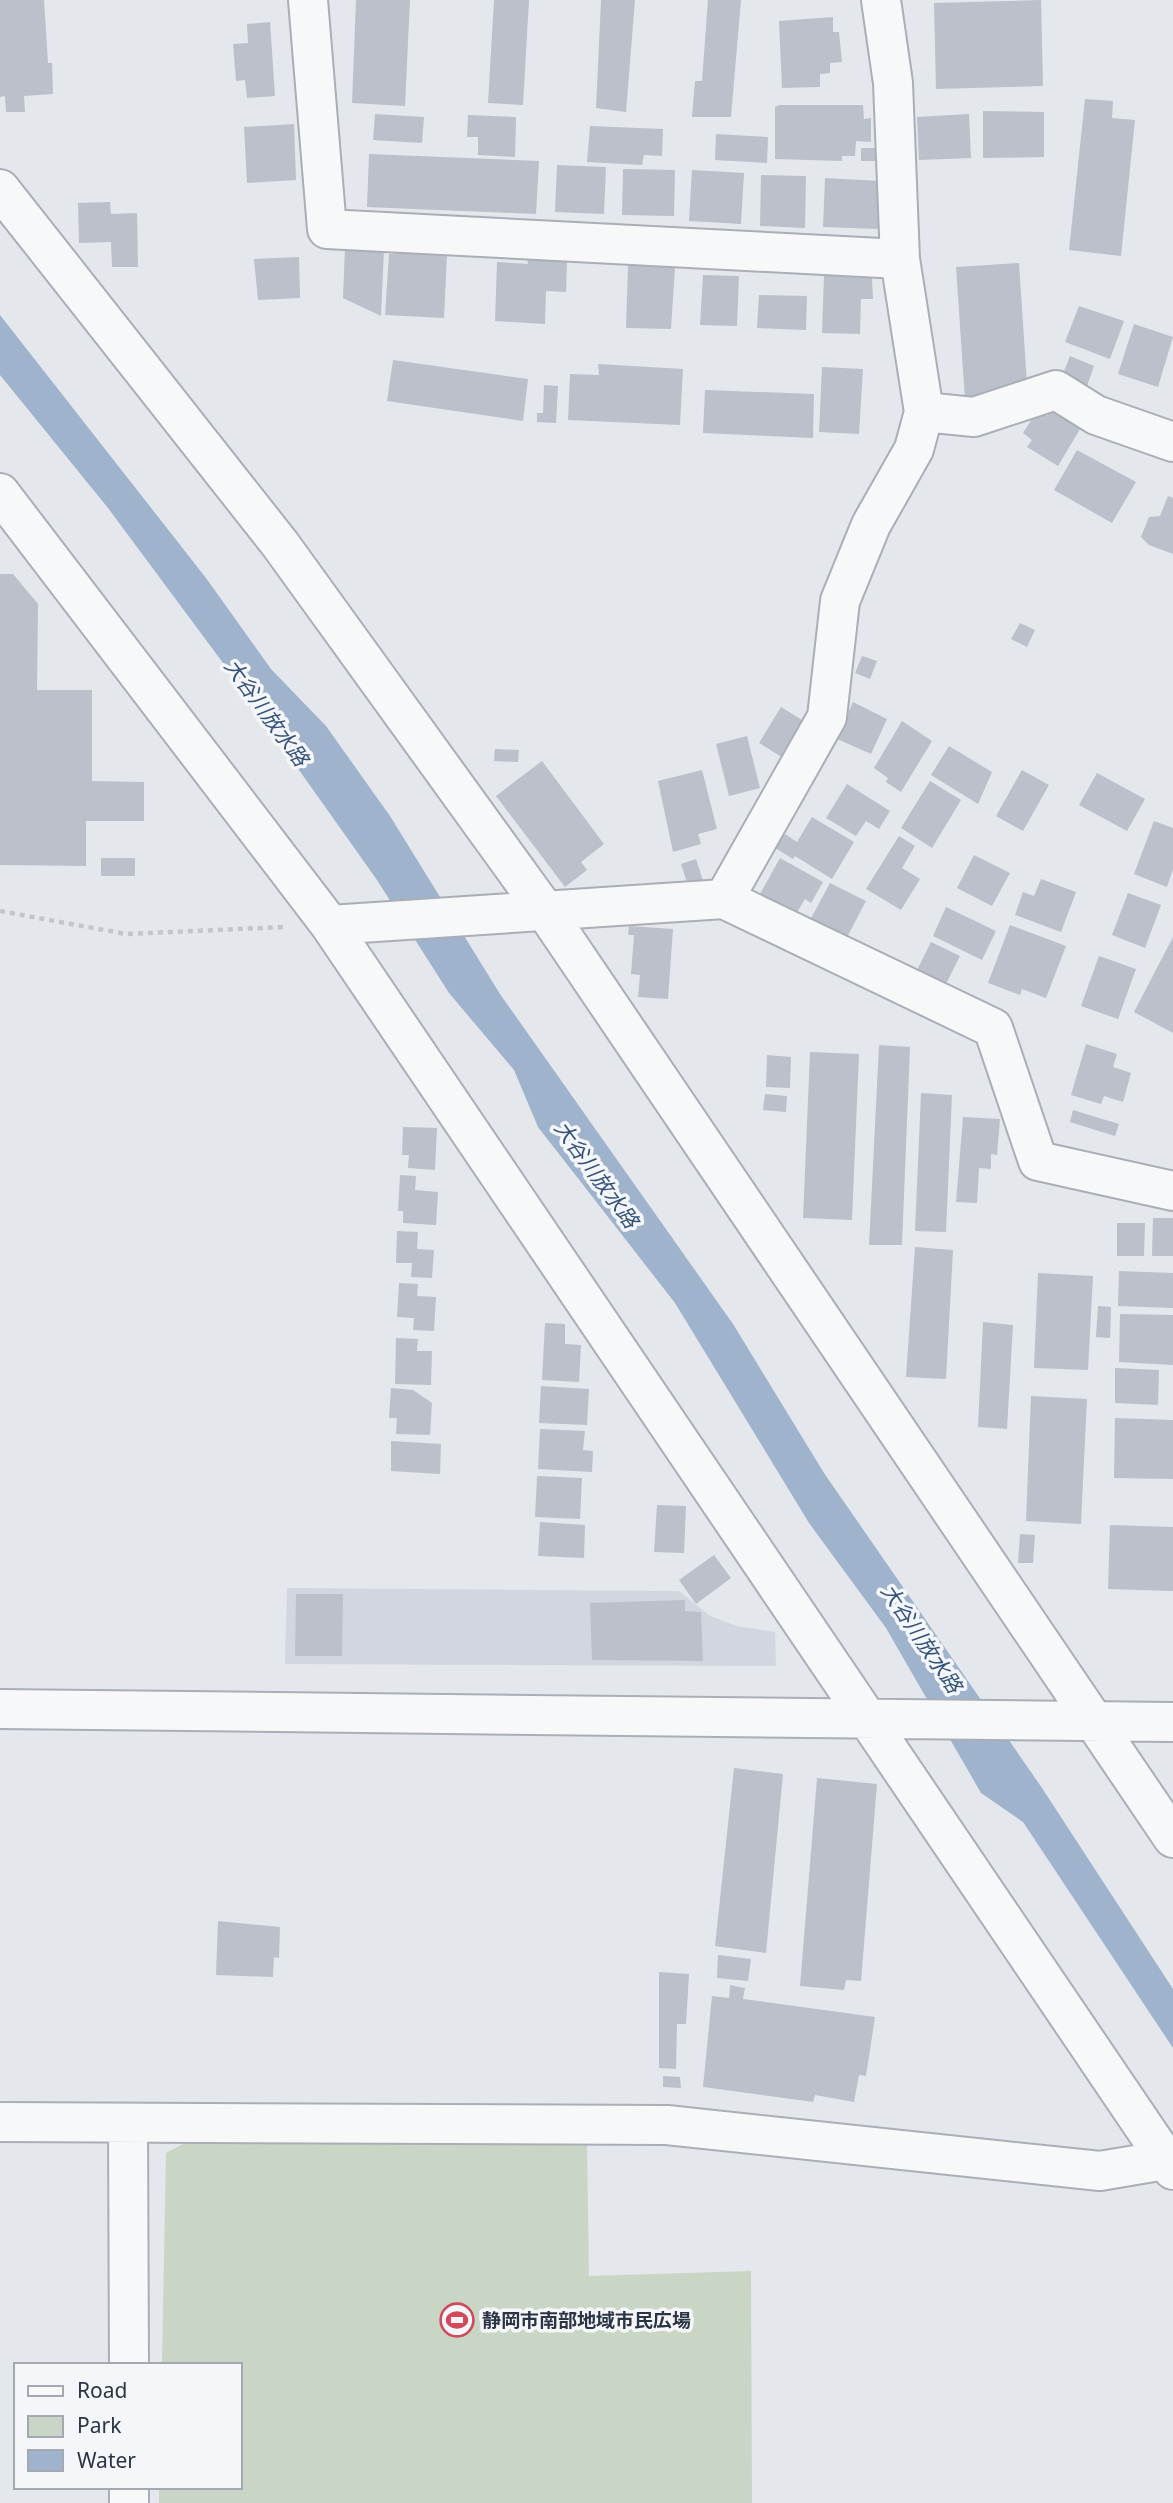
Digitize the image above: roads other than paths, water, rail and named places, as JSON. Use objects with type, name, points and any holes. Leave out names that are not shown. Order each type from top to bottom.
[{"type":"street","points":[[308,0],[327,229],[900,259]]},
{"type":"street","points":[[724,899],[827,717],[840,601],[871,525],[914,449],[923,412],[900,259],[893,83],[881,0]]},
{"type":"street","points":[[0,189],[280,544],[545,912],[1083,1721],[1173,1838]]},
{"type":"street","points":[[923,412],[974,418],[1056,390],[1096,415],[1173,442]]},
{"type":"street","points":[[0,493],[330,925],[875,1718],[1169,2165],[1100,2171],[667,2125],[0,2122]]},
{"type":"street","points":[[330,925],[724,899],[993,1028],[1038,1161],[1173,1191]]},
{"type":"street","points":[[0,1709],[1173,1722]]},
{"type":"street","points":[[128,2124],[129,2363]]},
{"type":"water","name":"大谷川放水路","points":[[0,315],[206,578],[271,669],[326,726],[390,816],[500,994],[733,1324],[824,1473],[1042,1788],[1173,1989],[1173,2048],[1023,1822],[981,1793],[886,1628],[809,1523],[675,1303],[538,1127],[514,1070],[449,993],[377,880],[226,667],[108,508],[0,375]]},
{"type":"place","name":"静岡市南部地域市民広場","points":[[457,2320]]}]
